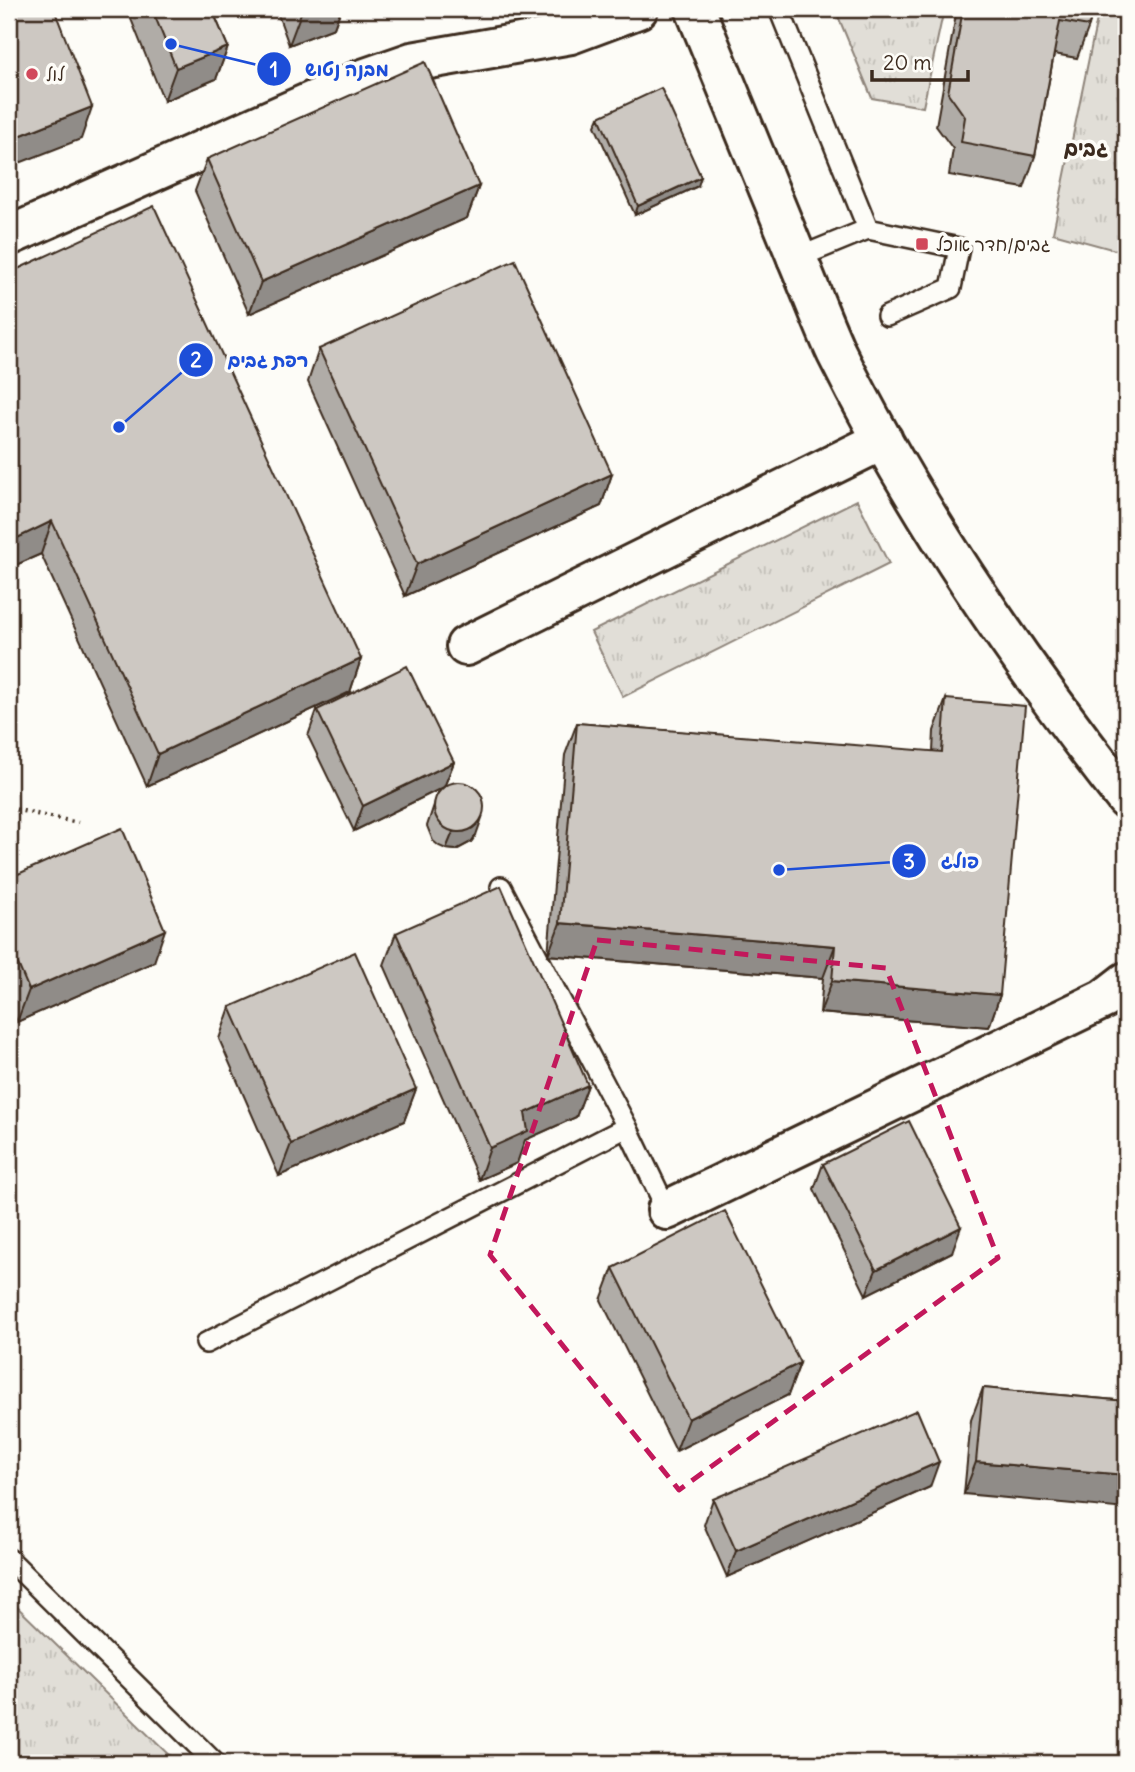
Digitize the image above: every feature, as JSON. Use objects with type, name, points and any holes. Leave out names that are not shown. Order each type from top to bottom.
[{"type":"street","points":[[9,236],[360,80],[412,62],[571,34],[638,9]]},
{"type":"street","points":[[695,9],[836,350],[883,440],[936,530],[1012,643],[1126,799]]},
{"type":"street","points":[[466,646],[883,440]]},
{"type":"street","points":[[667,1210],[1104,999],[1126,982]]},
{"type":"lane","points":[[779,9],[868,229]]},
{"type":"lane","points":[[797,258],[868,229],[959,248],[951,288],[887,316]]},
{"type":"lane","points":[[501,887],[627,1127],[667,1210]]},
{"type":"lane","points":[[206,1343],[627,1127]]},
{"type":"lane","points":[[9,1559],[215,1763]]},
{"type":"path","points":[[9,808],[78,823]]},
{"type":"highlighted area","points":[[597,940],[886,968],[998,1258],[679,1490],[490,1255]]},
{"type":"green space","points":[[835,9],[944,9],[923,107],[872,98]]},
{"type":"green space","points":[[1099,9],[1126,9],[1126,253],[1053,233]]},
{"type":"green space","points":[[857,500],[889,564],[623,697],[591,632]]},
{"type":"green space","points":[[9,1599],[177,1763],[9,1763]]},
{"type":"building","name":"לול","points":[[9,9],[54,9],[92,107],[9,140]]},
{"type":"building","points":[[152,9],[212,9],[228,47],[176,68]]},
{"type":"building","points":[[963,9],[1092,9],[1089,26],[1060,21],[1035,156],[961,142],[965,117],[948,93]]},
{"type":"building","points":[[425,62],[479,186],[261,282],[207,159]]},
{"type":"building","points":[[661,88],[701,177],[638,206],[599,117]]},
{"type":"building","points":[[154,206],[361,659],[158,754],[52,521],[9,542],[9,273]]},
{"type":"building","points":[[515,260],[612,474],[417,564],[319,349]]},
{"type":"building","points":[[407,666],[454,762],[363,806],[317,710]]},
{"type":"building","points":[[946,699],[1025,706],[1000,995],[832,981],[835,946],[560,923],[577,723],[942,752]]},
{"type":"building","points":[[459,782],[477,789],[484,807],[477,825],[459,832],[441,825],[434,807],[441,789]]},
{"type":"building","points":[[122,828],[165,930],[29,990],[9,943],[9,878]]},
{"type":"building","points":[[501,886],[588,1085],[525,1113],[528,1131],[490,1148],[396,933]]},
{"type":"building","points":[[355,952],[416,1089],[291,1144],[230,1007]]},
{"type":"building","points":[[909,1121],[961,1227],[876,1270],[823,1164]]},
{"type":"building","points":[[725,1211],[800,1363],[688,1419],[613,1268]]},
{"type":"building","points":[[983,1388],[1126,1401],[1126,1475],[976,1462]]},
{"type":"building","points":[[917,1410],[939,1462],[736,1551],[713,1499]]},
{"type":"place","name":"מבנה נטוש","points":[[171,44]]},
{"type":"place","name":"לול","points":[[32,74]]},
{"type":"place","name":"גבים/חדר אוכל","points":[[922,244]]},
{"type":"place","name":"רפת גבים","points":[[119,427]]},
{"type":"place","name":"פולג","points":[[779,870]]},
{"type":"district","name":"גבים","points":[[1086,148]]}]
